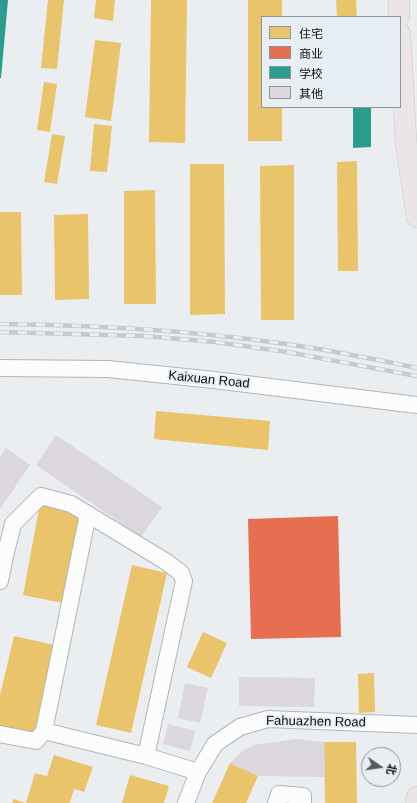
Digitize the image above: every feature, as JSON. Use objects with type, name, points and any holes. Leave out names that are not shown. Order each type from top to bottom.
[{"type":"main road","points":[[399,0],[400,16]]},
{"type":"main road","points":[[401,52],[406,142],[417,217]]},
{"type":"main road","points":[[416,803],[417,797]]},
{"type":"street","name":"Kaixuan Road","points":[[0,368],[108,369],[214,380],[417,405]]},
{"type":"street","points":[[0,581],[3,556],[13,524],[40,496],[71,504],[165,561],[181,573],[184,581],[146,756]]},
{"type":"street","points":[[0,734],[36,742],[44,731],[88,514]]},
{"type":"street","name":"Fahuazhen Road","points":[[186,803],[198,772],[214,744],[240,727],[268,719],[417,725]]},
{"type":"street","points":[[44,731],[146,756],[198,772]]},
{"type":"street","points":[[276,803],[279,794],[303,796],[303,803]]},
{"type":"building: 住宅","points":[[48,0],[64,0],[57,69],[41,68]]},
{"type":"building: 住宅","points":[[96,0],[115,0],[113,21],[94,18]]},
{"type":"building: 住宅","points":[[151,0],[187,0],[185,143],[149,142]]},
{"type":"building: 住宅","points":[[248,0],[282,0],[282,16],[261,16],[261,108],[282,108],[282,141],[248,141]]},
{"type":"building: 住宅","points":[[336,0],[356,0],[357,16],[337,16]]},
{"type":"building: 住宅","points":[[95,40],[121,43],[111,121],[85,117]]},
{"type":"building: 住宅","points":[[44,82],[57,84],[50,132],[37,130]]},
{"type":"building: 住宅","points":[[94,124],[112,126],[107,172],[90,171]]},
{"type":"building: 住宅","points":[[52,134],[65,136],[57,184],[44,182]]},
{"type":"building: 住宅","points":[[357,161],[358,271],[338,271],[337,162]]},
{"type":"building: 住宅","points":[[190,164],[224,164],[225,314],[190,315]]},
{"type":"building: 住宅","points":[[294,165],[294,320],[261,320],[260,166]]},
{"type":"building: 住宅","points":[[155,190],[156,304],[124,304],[124,191]]},
{"type":"building: 住宅","points":[[0,212],[21,212],[22,295],[0,295]]},
{"type":"building: 住宅","points":[[88,214],[89,299],[55,300],[54,215]]},
{"type":"building: 住宅","points":[[156,411],[270,421],[268,450],[154,439]]},
{"type":"building: 住宅","points":[[40,504],[80,511],[62,603],[23,595]]},
{"type":"building: 住宅","points":[[132,565],[167,573],[131,733],[96,725]]},
{"type":"building: 住宅","points":[[203,632],[227,643],[211,678],[187,667]]},
{"type":"building: 住宅","points":[[14,636],[54,645],[34,734],[0,726],[0,695]]},
{"type":"building: 住宅","points":[[374,673],[375,712],[359,713],[358,674]]},
{"type":"building: 住宅","points":[[324,742],[356,742],[357,803],[325,803]]},
{"type":"building: 住宅","points":[[54,755],[93,767],[84,792],[74,789],[70,803],[26,803],[35,773],[47,776]]},
{"type":"building: 住宅","points":[[230,763],[258,776],[246,803],[212,803]]},
{"type":"building: 住宅","points":[[130,775],[169,786],[164,803],[122,803]]},
{"type":"building: 住宅","points":[[14,799],[25,803],[12,803]]},
{"type":"building: 商业","points":[[338,516],[341,637],[251,639],[248,519]]},
{"type":"building: 学校","points":[[0,0],[8,0],[1,78],[0,78]]},
{"type":"building: 学校","points":[[353,108],[371,108],[371,147],[353,148]]},
{"type":"building: 其他","points":[[56,435],[162,507],[141,537],[36,465]]},
{"type":"building: 其他","points":[[6,448],[30,465],[0,509],[0,457]]},
{"type":"building: 其他","points":[[239,677],[315,678],[314,707],[239,706]]},
{"type":"building: 其他","points":[[185,683],[208,688],[200,723],[178,718]]},
{"type":"building: 其他","points":[[168,724],[195,731],[190,751],[163,744]]},
{"type":"building: 其他","points":[[296,739],[324,742],[325,777],[258,776],[230,763],[241,752],[254,745]]},
{"type":"railway","points":[[0,324],[122,328],[244,338],[325,350],[417,368]]},
{"type":"railway","points":[[0,332],[144,336],[215,342],[287,352],[417,376]]}]
